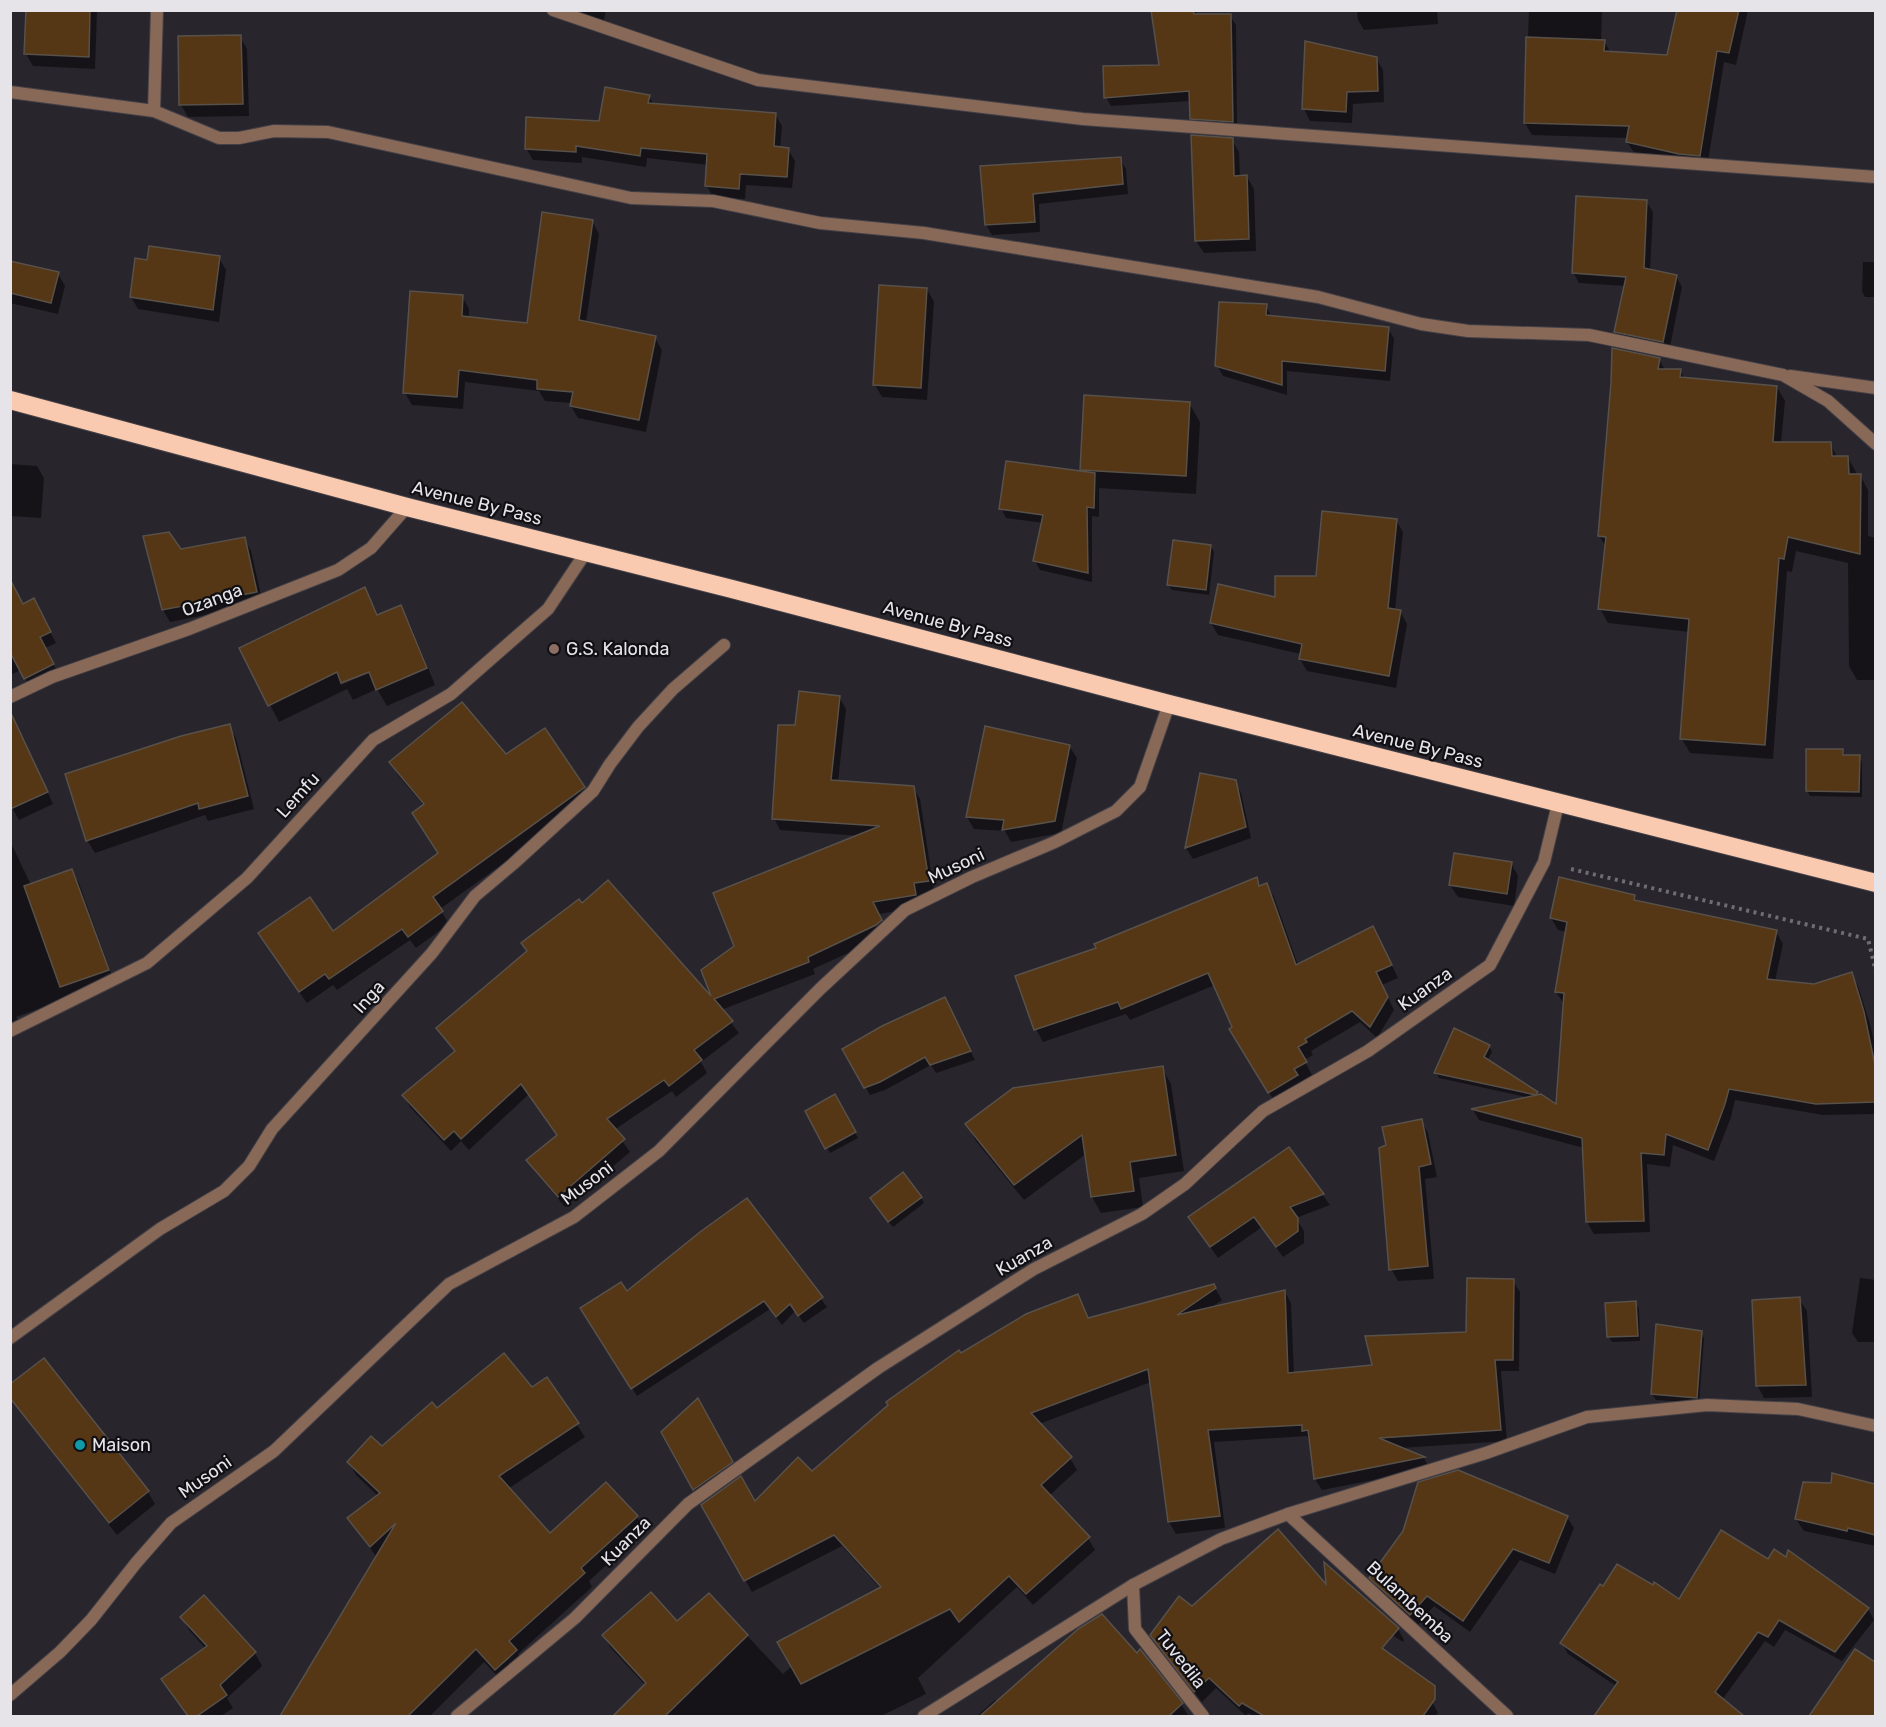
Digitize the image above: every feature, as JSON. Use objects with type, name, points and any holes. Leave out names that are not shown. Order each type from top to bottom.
[{"type":"highway","name":"Avenue By Pass","points":[[10,400],[407,507],[1558,804],[1875,883]]},
{"type":"street","points":[[154,111],[157,10]]},
{"type":"street","points":[[553,10],[758,80],[1083,118],[1875,177]]},
{"type":"street","points":[[10,92],[154,111],[219,138],[239,138],[274,131],[328,132],[631,198],[713,201],[820,223],[924,233],[1318,297],[1421,324],[1468,330],[1589,335],[1783,375],[1875,388]]},
{"type":"street","points":[[1783,375],[1828,401],[1875,444]]},
{"type":"street","name":"Ozanga","points":[[10,697],[52,676],[189,629],[338,570],[371,548],[407,507]]},
{"type":"street","name":"Lemfu","points":[[10,1031],[147,963],[248,878],[373,740],[451,694],[548,609],[586,552]]},
{"type":"street","name":"Inga","points":[[10,1338],[160,1229],[225,1191],[249,1166],[272,1129],[432,953],[474,896],[513,864],[593,791],[638,727],[673,690],[724,645]]},
{"type":"street","name":"Musoni","points":[[10,1695],[60,1652],[91,1620],[171,1523],[273,1451],[449,1284],[574,1217],[659,1151],[820,989],[905,910],[1116,811],[1140,787],[1169,704]]},
{"type":"street","name":"Kuanza","points":[[458,1716],[574,1618],[688,1504],[878,1368],[1034,1269],[1142,1214],[1185,1184],[1263,1111],[1368,1051],[1491,965],[1544,862],[1558,804]]},
{"type":"street","points":[[924,1716],[1133,1585],[1221,1539],[1288,1514],[1486,1453],[1587,1417],[1707,1405],[1798,1409],[1875,1426]]},
{"type":"street","name":"Bulambemba","points":[[1288,1514],[1507,1716]]},
{"type":"street","name":"Tuvedila","points":[[1133,1585],[1136,1629],[1203,1716]]},
{"type":"path","points":[[1544,862],[1868,939],[1875,972]]},
{"type":"building","points":[[26,10],[90,10],[89,57],[24,54]]},
{"type":"building","points":[[1151,10],[1193,10],[1194,14],[1231,14],[1233,122],[1190,119],[1189,91],[1104,98],[1103,66],[1159,65]]},
{"type":"building","points":[[1677,10],[1739,10],[1729,53],[1717,51],[1700,156],[1679,154],[1626,142],[1629,126],[1524,123],[1526,37],[1605,40],[1604,51],[1667,55]]},
{"type":"building","points":[[241,35],[243,104],[179,105],[178,36]]},
{"type":"building","points":[[1305,41],[1377,57],[1378,91],[1347,92],[1346,112],[1302,109]]},
{"type":"building","points":[[605,87],[650,95],[648,103],[776,113],[774,146],[789,148],[787,177],[740,174],[739,189],[705,186],[707,154],[641,148],[640,156],[576,146],[576,152],[525,149],[526,117],[599,121]]},
{"type":"building","points":[[1191,135],[1233,138],[1234,176],[1247,175],[1249,239],[1195,241]]},
{"type":"building","points":[[1121,157],[1123,184],[1033,194],[1035,222],[985,225],[980,166]]},
{"type":"building","points":[[1576,196],[1647,200],[1644,268],[1677,275],[1663,342],[1614,332],[1626,277],[1572,273]]},
{"type":"building","points":[[542,212],[593,220],[579,320],[656,336],[639,420],[570,406],[573,392],[537,389],[537,380],[459,370],[457,397],[403,393],[410,291],[463,295],[462,316],[527,323]]},
{"type":"building","points":[[149,246],[220,256],[213,310],[130,297],[135,258],[147,260]]},
{"type":"building","points":[[10,261],[59,272],[51,303],[10,293]]},
{"type":"building","points":[[879,285],[927,288],[921,388],[873,385]]},
{"type":"building","points":[[1219,302],[1267,304],[1266,315],[1389,327],[1385,371],[1282,361],[1282,385],[1215,366]]},
{"type":"building","points":[[1612,348],[1660,358],[1658,369],[1681,369],[1680,377],[1777,386],[1773,442],[1831,442],[1832,456],[1848,456],[1849,474],[1861,474],[1860,554],[1788,537],[1784,559],[1779,558],[1765,745],[1680,739],[1689,619],[1598,609],[1606,537],[1598,536]]},
{"type":"building","points":[[1084,395],[1190,402],[1186,476],[1080,470]]},
{"type":"building","points":[[1006,461],[1095,473],[1094,508],[1087,507],[1088,573],[1033,561],[1043,515],[999,509]]},
{"type":"building","points":[[1322,511],[1397,519],[1388,608],[1401,610],[1389,676],[1299,659],[1302,644],[1210,623],[1218,584],[1275,597],[1275,576],[1316,576]]},
{"type":"building","points":[[169,532],[181,549],[245,537],[257,592],[162,610],[143,536]]},
{"type":"building","points":[[1173,540],[1211,545],[1206,590],[1167,585]]},
{"type":"building","points":[[10,579],[23,604],[34,598],[51,632],[40,637],[54,664],[24,679],[10,652]]},
{"type":"building","points":[[365,587],[377,615],[401,605],[427,668],[376,690],[369,672],[341,683],[337,672],[268,706],[239,648]]},
{"type":"building","points":[[799,691],[840,696],[831,780],[914,786],[929,881],[914,883],[916,895],[873,902],[882,920],[808,957],[809,962],[714,999],[733,1021],[694,1050],[702,1060],[669,1086],[664,1080],[607,1119],[625,1139],[558,1197],[526,1160],[557,1135],[521,1084],[461,1139],[454,1131],[444,1140],[402,1095],[455,1051],[436,1028],[527,951],[521,943],[579,899],[582,903],[608,880],[711,996],[701,970],[734,946],[713,893],[880,826],[772,819],[778,725],[795,725]]},
{"type":"building","points":[[462,702],[506,754],[545,728],[585,787],[433,897],[443,911],[408,937],[402,929],[329,979],[325,974],[299,992],[258,933],[310,897],[333,931],[438,853],[412,813],[424,804],[389,762]]},
{"type":"building","points":[[10,711],[48,792],[10,809]]},
{"type":"building","points":[[230,724],[248,796],[199,809],[198,803],[86,841],[65,774],[181,736]]},
{"type":"building","points":[[985,726],[1070,745],[1055,821],[1002,830],[1004,820],[966,817]]},
{"type":"building","points":[[1806,749],[1843,749],[1843,755],[1860,755],[1859,792],[1806,791]]},
{"type":"building","points":[[1200,773],[1236,780],[1246,827],[1185,848]]},
{"type":"building","points":[[1454,853],[1512,862],[1507,894],[1449,885]]},
{"type":"building","points":[[72,869],[109,970],[60,987],[24,886]]},
{"type":"building","points":[[1257,877],[1259,886],[1267,883],[1296,965],[1373,926],[1392,965],[1376,972],[1388,997],[1370,1027],[1352,1011],[1305,1039],[1307,1042],[1298,1047],[1307,1062],[1294,1069],[1298,1075],[1268,1093],[1229,1029],[1232,1027],[1208,973],[1121,1009],[1118,1002],[1034,1030],[1015,976],[1096,948],[1094,944]]},
{"type":"building","points":[[1559,877],[1635,895],[1634,900],[1777,930],[1767,979],[1814,984],[1852,972],[1864,1012],[1875,1065],[1875,1102],[1816,1104],[1729,1089],[1708,1150],[1666,1134],[1664,1155],[1641,1153],[1644,1221],[1586,1222],[1582,1138],[1471,1109],[1541,1094],[1556,1104],[1564,993],[1555,992],[1567,922],[1550,918]]},
{"type":"building","points":[[945,997],[971,1051],[930,1065],[925,1057],[880,1082],[864,1088],[842,1049],[882,1026]]},
{"type":"building","points":[[1454,1028],[1490,1045],[1484,1057],[1538,1092],[1536,1095],[1434,1073]]},
{"type":"building","points":[[1163,1066],[1176,1155],[1130,1162],[1134,1191],[1091,1197],[1082,1135],[1014,1185],[965,1124],[1013,1088]]},
{"type":"building","points":[[835,1094],[856,1132],[825,1149],[805,1111]]},
{"type":"building","points":[[1422,1119],[1431,1164],[1419,1167],[1428,1266],[1389,1270],[1379,1148],[1386,1145],[1382,1127]]},
{"type":"building","points":[[1289,1147],[1324,1194],[1290,1207],[1298,1218],[1298,1231],[1276,1247],[1254,1217],[1210,1247],[1188,1217]]},
{"type":"building","points":[[903,1172],[922,1197],[888,1222],[870,1198]]},
{"type":"building","points":[[747,1198],[823,1297],[798,1316],[790,1304],[776,1317],[764,1301],[631,1389],[580,1308],[621,1282],[627,1291],[700,1232]]},
{"type":"building","points":[[1467,1278],[1514,1279],[1513,1360],[1495,1360],[1501,1430],[1379,1438],[1425,1457],[1314,1479],[1308,1430],[1302,1431],[1302,1425],[1208,1430],[1220,1516],[1168,1522],[1148,1369],[1031,1413],[1072,1457],[1041,1485],[1090,1537],[1026,1594],[1009,1576],[959,1622],[950,1609],[801,1684],[777,1642],[881,1587],[834,1535],[744,1581],[701,1505],[741,1476],[755,1501],[798,1457],[812,1471],[888,1405],[886,1402],[959,1350],[961,1353],[1026,1314],[1078,1294],[1088,1318],[1214,1284],[1216,1288],[1177,1315],[1285,1290],[1288,1373],[1372,1365],[1365,1336],[1466,1332]]},
{"type":"building","points":[[1800,1297],[1806,1385],[1756,1386],[1752,1300]]},
{"type":"building","points":[[1636,1301],[1638,1336],[1607,1337],[1605,1303]]},
{"type":"building","points":[[1656,1324],[1702,1331],[1697,1398],[1651,1394]]},
{"type":"building","points":[[504,1353],[532,1387],[547,1377],[579,1423],[499,1476],[550,1533],[606,1482],[638,1516],[581,1568],[585,1573],[509,1641],[517,1650],[495,1670],[476,1649],[408,1716],[280,1716],[396,1523],[370,1547],[347,1518],[380,1493],[347,1462],[371,1436],[382,1446],[432,1402],[437,1408]]},
{"type":"building","name":"Maison","points":[[44,1358],[149,1491],[109,1523],[10,1398],[10,1384]]},
{"type":"building","points":[[698,1398],[733,1462],[693,1490],[661,1432]]},
{"type":"building","points":[[1458,1470],[1568,1516],[1549,1563],[1513,1549],[1463,1621],[1427,1596],[1410,1615],[1369,1578],[1403,1531],[1418,1482]]},
{"type":"building","points":[[1832,1473],[1875,1484],[1875,1535],[1795,1519],[1803,1482],[1831,1483]]},
{"type":"building","points":[[1278,1529],[1326,1584],[1324,1562],[1399,1628],[1382,1648],[1435,1686],[1435,1699],[1423,1716],[1264,1716],[1242,1703],[1239,1706],[1209,1678],[1194,1692],[1150,1635],[1179,1596],[1192,1606]]},
{"type":"building","points":[[1721,1530],[1768,1559],[1774,1549],[1786,1557],[1788,1550],[1869,1608],[1835,1652],[1779,1620],[1768,1637],[1758,1632],[1715,1692],[1744,1716],[1594,1716],[1618,1682],[1560,1643],[1600,1584],[1603,1586],[1617,1564],[1653,1585],[1654,1582],[1679,1599]]},
{"type":"building","points":[[651,1592],[677,1621],[709,1593],[748,1635],[665,1716],[613,1716],[646,1683],[602,1635]]},
{"type":"building","points":[[204,1595],[256,1652],[220,1685],[227,1695],[197,1716],[188,1716],[161,1679],[207,1646],[180,1617]]},
{"type":"building","points":[[1102,1614],[1137,1653],[1140,1649],[1183,1703],[1169,1716],[980,1716],[1078,1629]]},
{"type":"building","points":[[1855,1649],[1875,1662],[1875,1716],[1809,1716]]},
{"type":"place","name":"G.S. Kalonda","points":[[554,649]]},
{"type":"place","name":"Maison","points":[[80,1445]]}]
